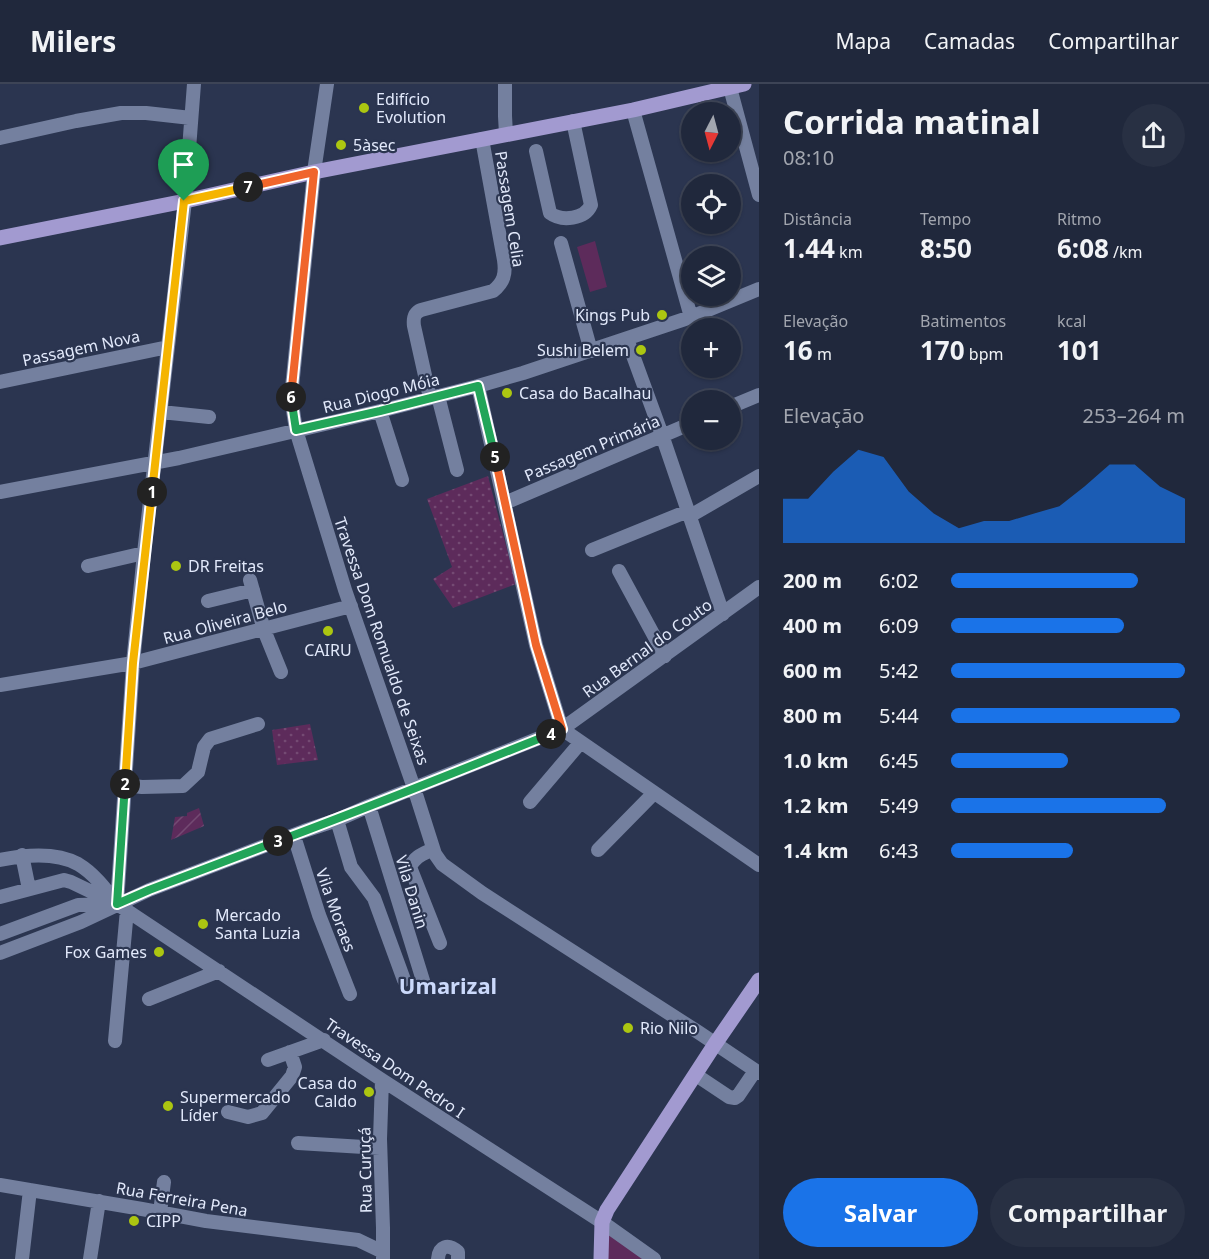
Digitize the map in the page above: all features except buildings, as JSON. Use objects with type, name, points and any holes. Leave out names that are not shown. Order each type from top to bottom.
[{"type":"main road","points":[[0,238],[314,172],[633,110],[734,85]]},
{"type":"main road","points":[[601,1259],[602,1222],[607,1210],[759,980]]},
{"type":"street","points":[[115,1041],[125,785],[133,663],[184,201],[194,84]]},
{"type":"street","name":"Travessa Dom Romualdo de Seixas","points":[[327,84],[314,172],[291,397],[296,430],[351,606],[435,854],[442,864],[482,893],[682,1021],[757,1072]]},
{"type":"street","points":[[505,84],[506,134]]},
{"type":"street","points":[[734,85],[758,187]]},
{"type":"street","points":[[633,110],[691,317]]},
{"type":"street","points":[[0,138],[121,113],[191,118]]},
{"type":"street","points":[[536,151],[550,213],[556,218],[564,219],[588,212],[591,205],[573,121]]},
{"type":"street","name":"Passagem Celia","points":[[434,397],[414,326],[415,314],[421,309],[493,291],[500,286],[505,273],[482,139]]},
{"type":"street","points":[[561,243],[591,351]]},
{"type":"street","name":"Rua Diogo Móia","points":[[0,492],[179,458],[478,386],[691,317],[759,289]]},
{"type":"street","points":[[627,339],[723,614]]},
{"type":"street","name":"Passagem Nova","points":[[0,382],[168,347]]},
{"type":"street","points":[[478,386],[536,645],[562,729],[759,865]]},
{"type":"street","points":[[741,402],[759,395]]},
{"type":"street","points":[[434,397],[457,470]]},
{"type":"street","points":[[380,411],[402,480]]},
{"type":"street","points":[[160,412],[208,417]]},
{"type":"street","name":"Passagem Primária","points":[[505,503],[681,427]]},
{"type":"street","points":[[592,550],[689,513],[759,476]]},
{"type":"street","points":[[88,566],[144,553]]},
{"type":"street","points":[[619,572],[665,656]]},
{"type":"street","points":[[208,601],[251,585],[264,630],[281,672]]},
{"type":"street","name":"Rua Bernal do Couto","points":[[0,952],[122,907],[149,890],[337,820],[562,729],[759,587]]},
{"type":"street","name":"Rua Oliveira Belo","points":[[0,685],[133,663],[351,606]]},
{"type":"street","points":[[125,785],[183,786],[198,772],[204,747],[210,739],[258,724]]},
{"type":"street","points":[[530,801],[581,742]]},
{"type":"street","points":[[598,849],[654,793]]},
{"type":"street","name":"Vila Danin","points":[[369,806],[425,987]]},
{"type":"street","points":[[337,820],[351,867],[374,898],[404,980]]},
{"type":"street","name":"Vila Moraes","points":[[294,836],[319,915],[350,994]]},
{"type":"street","points":[[433,849],[417,856],[410,867],[440,943]]},
{"type":"street","points":[[0,860],[22,855],[48,856],[74,862],[97,879],[122,907]]},
{"type":"street","points":[[22,855],[29,889]]},
{"type":"street","points":[[64,880],[74,862]]},
{"type":"street","points":[[0,897],[64,880],[122,907]]},
{"type":"street","name":"Rua Bernal do Couto","points":[[0,934],[78,905],[122,907]]},
{"type":"street","name":"Travessa Dom Pedro I","points":[[122,907],[382,1080],[602,1222],[654,1259]]},
{"type":"street","points":[[149,999],[219,971]]},
{"type":"street","points":[[268,1060],[324,1040]]},
{"type":"street","points":[[228,1112],[248,1117],[262,1113],[292,1076],[295,1067],[290,1052]]},
{"type":"street","points":[[696,1075],[729,1097],[735,1098],[757,1072]]},
{"type":"street","name":"Rua Curuçá","points":[[382,1080],[380,1148],[383,1255]]},
{"type":"street","points":[[298,1143],[380,1148]]},
{"type":"street","points":[[160,1212],[164,1182]]},
{"type":"street","name":"Rua Ferreira Pena","points":[[0,1185],[206,1221],[358,1240],[383,1255]]},
{"type":"street","points":[[22,1259],[30,1190]]},
{"type":"street","points":[[90,1259],[99,1201]]},
{"type":"street","points":[[358,1240],[383,1228]]},
{"type":"street","points":[[438,1259],[438,1252],[441,1248],[446,1247],[453,1247],[458,1252],[458,1259]]},
{"type":"shaded area","points":[[595,241],[607,287],[590,292],[577,247]]},
{"type":"shaded area","points":[[488,476],[516,584],[453,608],[433,579],[452,567],[427,499]]},
{"type":"shaded area","points":[[310,724],[318,760],[277,765],[272,730]]},
{"type":"shaded area","points":[[199,808],[204,826],[171,840],[175,817],[187,816],[187,813]]},
{"type":"shaded area","points":[[601,1225],[654,1259],[599,1259]]},
{"type":"place","name":"Edifício Evolution","points":[[364,108]]},
{"type":"place","name":"5àsec","points":[[341,145]]},
{"type":"place","name":"Kings Pub","points":[[662,315]]},
{"type":"place","name":"Sushi Belem","points":[[641,350]]},
{"type":"place","name":"Casa do Bacalhau","points":[[507,393]]},
{"type":"place","name":"DR Freitas","points":[[176,566]]},
{"type":"place","name":"CAIRU","points":[[328,631]]},
{"type":"place","name":"Mercado Santa Luzia","points":[[203,924]]},
{"type":"place","name":"Fox Games","points":[[159,952]]},
{"type":"place","name":"Rio Nilo","points":[[628,1028]]},
{"type":"place","name":"Casa do Caldo","points":[[369,1092]]},
{"type":"place","name":"Supermercado Líder","points":[[168,1106]]},
{"type":"place","name":"CIPP","points":[[134,1221]]},
{"type":"district","name":"Umarizal","points":[[448,986]]},
{"type":"route","points":[[314,172],[291,397],[296,430],[478,386],[536,645],[562,729],[337,820],[117,904],[133,663],[184,201],[314,172]]}]
